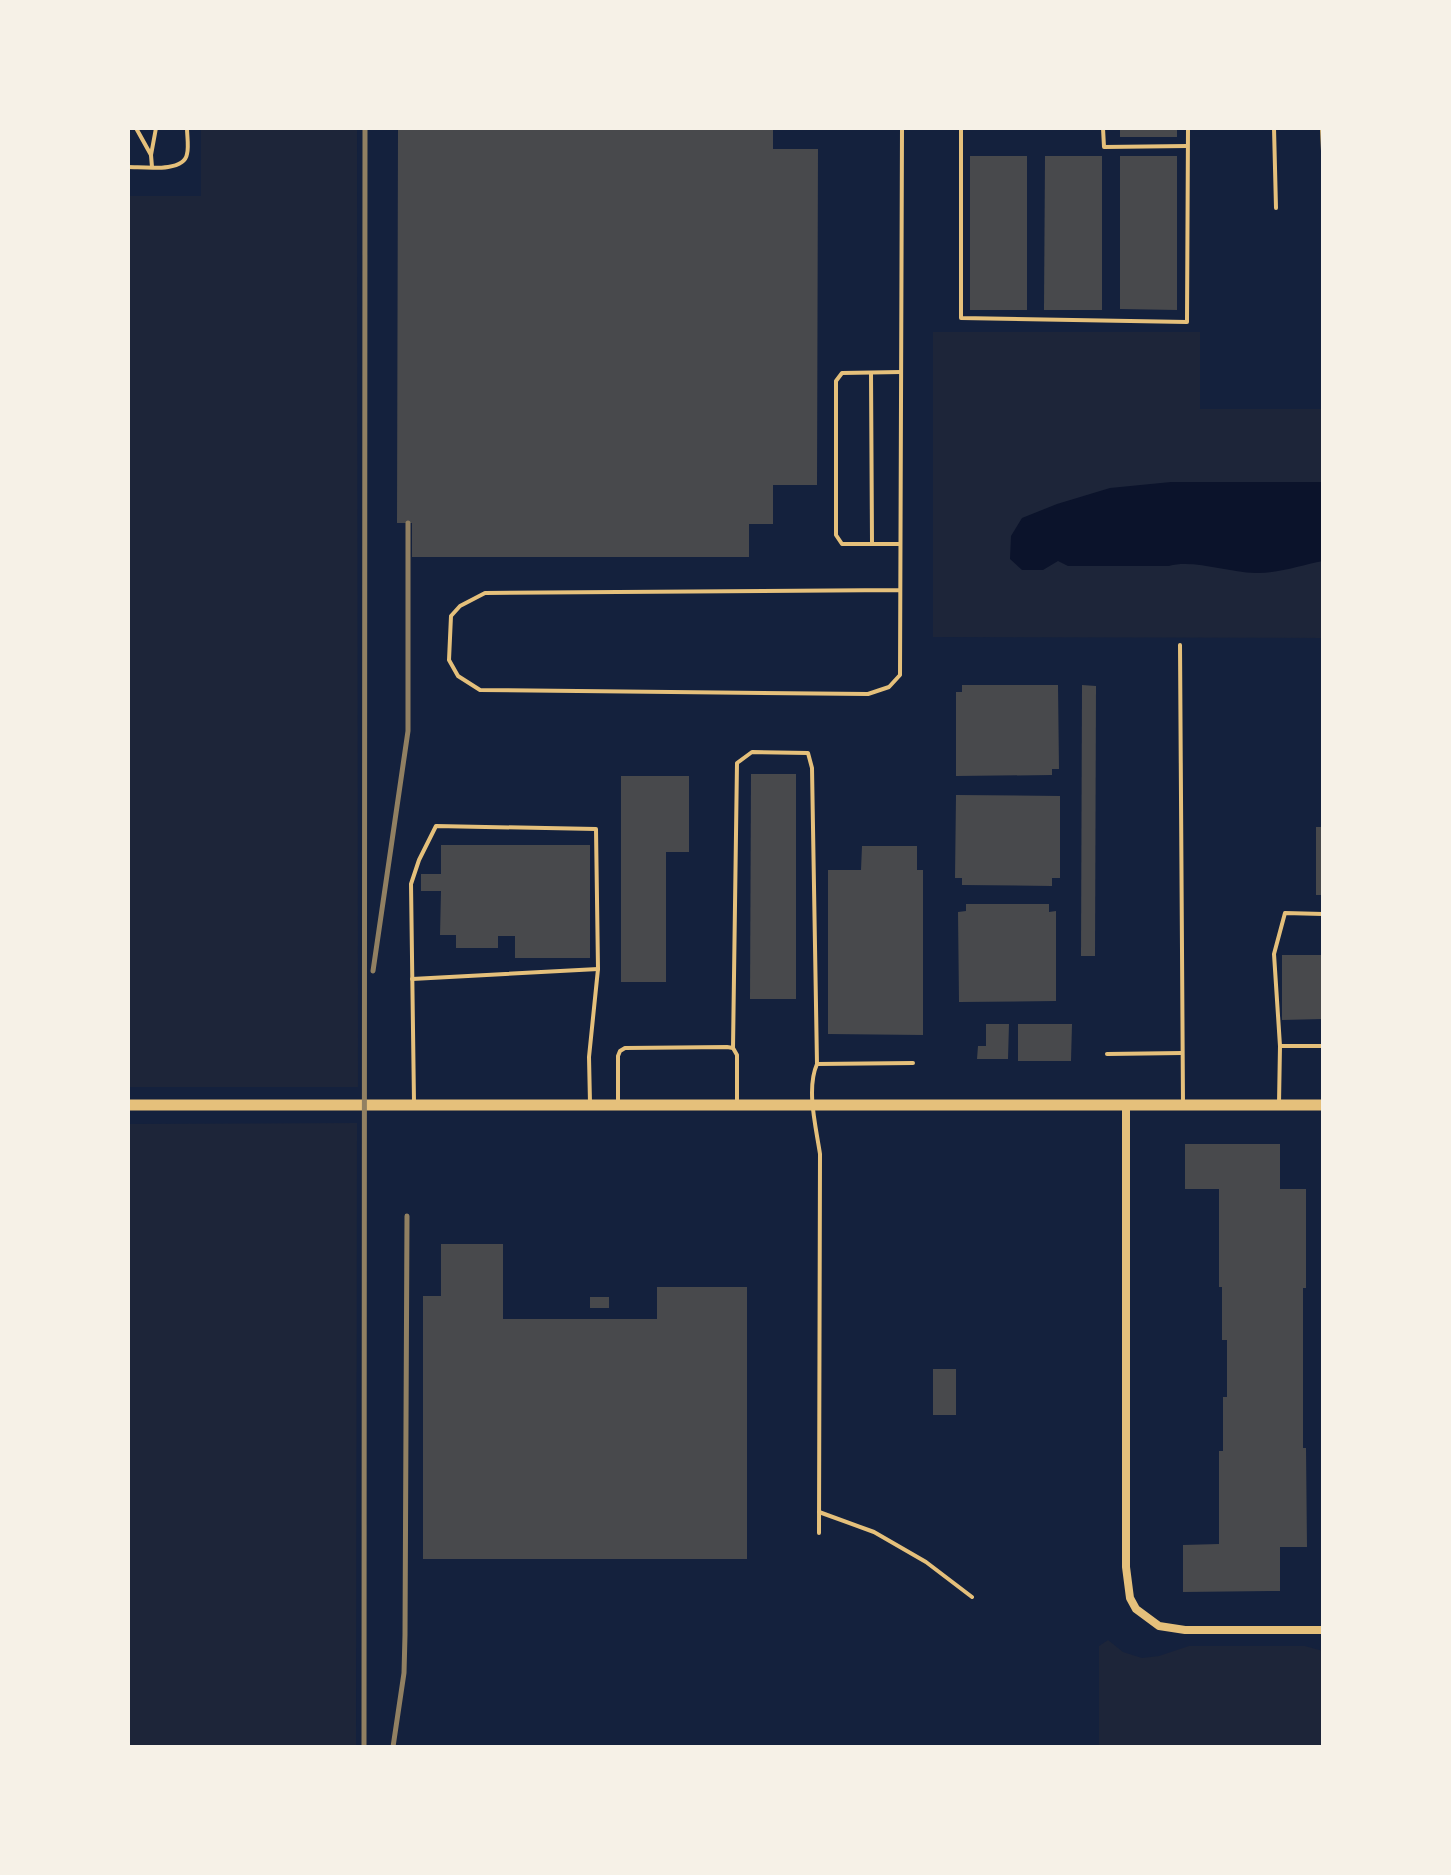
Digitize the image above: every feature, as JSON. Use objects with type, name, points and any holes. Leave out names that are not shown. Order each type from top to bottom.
[{"type":"street","points":[[128,1105],[1323,1105]]},
{"type":"street","points":[[1126,1105],[1126,1567],[1130,1598],[1136,1609],[1159,1626],[1185,1630],[1323,1630]]},
{"type":"lane","points":[[136,128],[151,155]]},
{"type":"lane","points":[[152,167],[156,128]]},
{"type":"lane","points":[[128,167],[173,167],[186,160],[187,128]]},
{"type":"lane","points":[[899,590],[485,593],[460,606],[451,616],[449,660],[458,676],[480,690],[868,694],[889,687],[900,675],[902,128]]},
{"type":"lane","points":[[961,128],[961,318],[1187,322],[1188,128]]},
{"type":"lane","points":[[1103,128],[1104,147],[1188,146]]},
{"type":"lane","points":[[1274,128],[1276,208]]},
{"type":"lane","points":[[1322,128],[1323,151]]},
{"type":"lane","points":[[900,544],[842,544],[836,535],[836,381],[842,373],[901,372]]},
{"type":"lane","points":[[871,373],[872,544]]},
{"type":"lane","points":[[1180,645],[1183,1105]]},
{"type":"lane","points":[[737,1105],[737,1055],[733,1048],[737,763],[752,752],[808,753],[812,768],[817,1064],[813,1073],[820,1154],[819,1533]]},
{"type":"lane","points":[[414,1104],[411,884],[436,826],[596,829],[598,969],[589,1057],[590,1106]]},
{"type":"lane","points":[[1279,1105],[1280,1046],[1274,954],[1285,913],[1323,914]]},
{"type":"lane","points":[[412,979],[598,969]]},
{"type":"lane","points":[[1280,1046],[1323,1046]]},
{"type":"lane","points":[[618,1106],[618,1056],[625,1048],[733,1048]]},
{"type":"lane","points":[[1107,1054],[1182,1053]]},
{"type":"lane","points":[[817,1064],[913,1063]]},
{"type":"lane","points":[[819,1512],[874,1532],[926,1562],[972,1597]]},
{"type":"shaded area","points":[[201,128],[357,128],[358,1087],[128,1087],[128,196],[201,196]]},
{"type":"shaded area","points":[[933,332],[1200,332],[1200,409],[1323,409],[1323,638],[933,637]]},
{"type":"shaded area","points":[[1171,482],[1323,482],[1323,561],[1255,573],[1188,564],[1068,566],[1058,561],[1043,570],[1022,570],[1010,559],[1011,536],[1022,518],[1110,488]]},
{"type":"shaded area","points":[[357,1123],[356,1747],[128,1747],[128,1124]]},
{"type":"shaded area","points":[[1108,1640],[1123,1652],[1142,1658],[1189,1646],[1305,1646],[1323,1651],[1323,1747],[1099,1747],[1099,1646]]},
{"type":"building","points":[[398,128],[773,128],[773,149],[818,149],[817,485],[773,485],[773,524],[749,524],[749,557],[412,557],[412,523],[397,523]]},
{"type":"building","points":[[1120,128],[1177,128],[1177,137],[1120,137]]},
{"type":"building","points":[[970,156],[1027,156],[1027,310],[970,310]]},
{"type":"building","points":[[1045,156],[1102,156],[1102,310],[1044,310]]},
{"type":"building","points":[[1120,156],[1177,156],[1177,310],[1120,309]]},
{"type":"building","points":[[962,685],[1058,685],[1059,769],[1052,769],[1052,775],[956,776],[956,692],[962,692]]},
{"type":"building","points":[[1082,685],[1096,686],[1095,956],[1081,956]]},
{"type":"building","points":[[751,774],[796,774],[796,999],[750,999]]},
{"type":"building","points":[[621,776],[689,776],[689,852],[666,852],[666,982],[621,982]]},
{"type":"building","points":[[956,795],[1060,796],[1060,878],[1052,878],[1052,886],[962,885],[962,878],[955,878]]},
{"type":"building","points":[[1316,827],[1323,827],[1323,895],[1316,895]]},
{"type":"building","points":[[441,845],[590,845],[590,958],[515,958],[515,936],[498,936],[498,948],[456,948],[456,935],[440,935],[441,891],[421,891],[421,874],[441,874]]},
{"type":"building","points":[[862,846],[917,846],[917,870],[923,870],[923,1035],[828,1034],[828,870],[861,870]]},
{"type":"building","points":[[966,904],[1049,904],[1049,912],[1056,911],[1056,1001],[959,1002],[958,912],[966,911]]},
{"type":"building","points":[[1282,955],[1323,955],[1323,1019],[1282,1020]]},
{"type":"building","points":[[986,1024],[1009,1024],[1008,1059],[977,1059],[978,1046],[986,1046]]},
{"type":"building","points":[[1018,1024],[1072,1024],[1071,1061],[1018,1061]]},
{"type":"building","points":[[1185,1144],[1280,1144],[1280,1189],[1306,1189],[1303,1448],[1306,1448],[1307,1547],[1280,1547],[1280,1591],[1183,1592],[1183,1545],[1219,1544],[1219,1451],[1223,1451],[1223,1397],[1227,1397],[1227,1340],[1222,1340],[1222,1287],[1219,1287],[1219,1189],[1185,1189]]},
{"type":"building","points":[[441,1244],[503,1244],[503,1319],[657,1319],[657,1287],[747,1287],[747,1559],[423,1559],[423,1296],[441,1296]]},
{"type":"building","points":[[590,1297],[609,1297],[609,1308],[590,1308]]},
{"type":"building","points":[[933,1369],[956,1369],[956,1415],[933,1415]]},
{"type":"railway","points":[[364,1747],[365,128]]},
{"type":"railway","points":[[373,971],[408,731],[408,523]]},
{"type":"railway","points":[[393,1747],[404,1673],[407,1216]]}]
